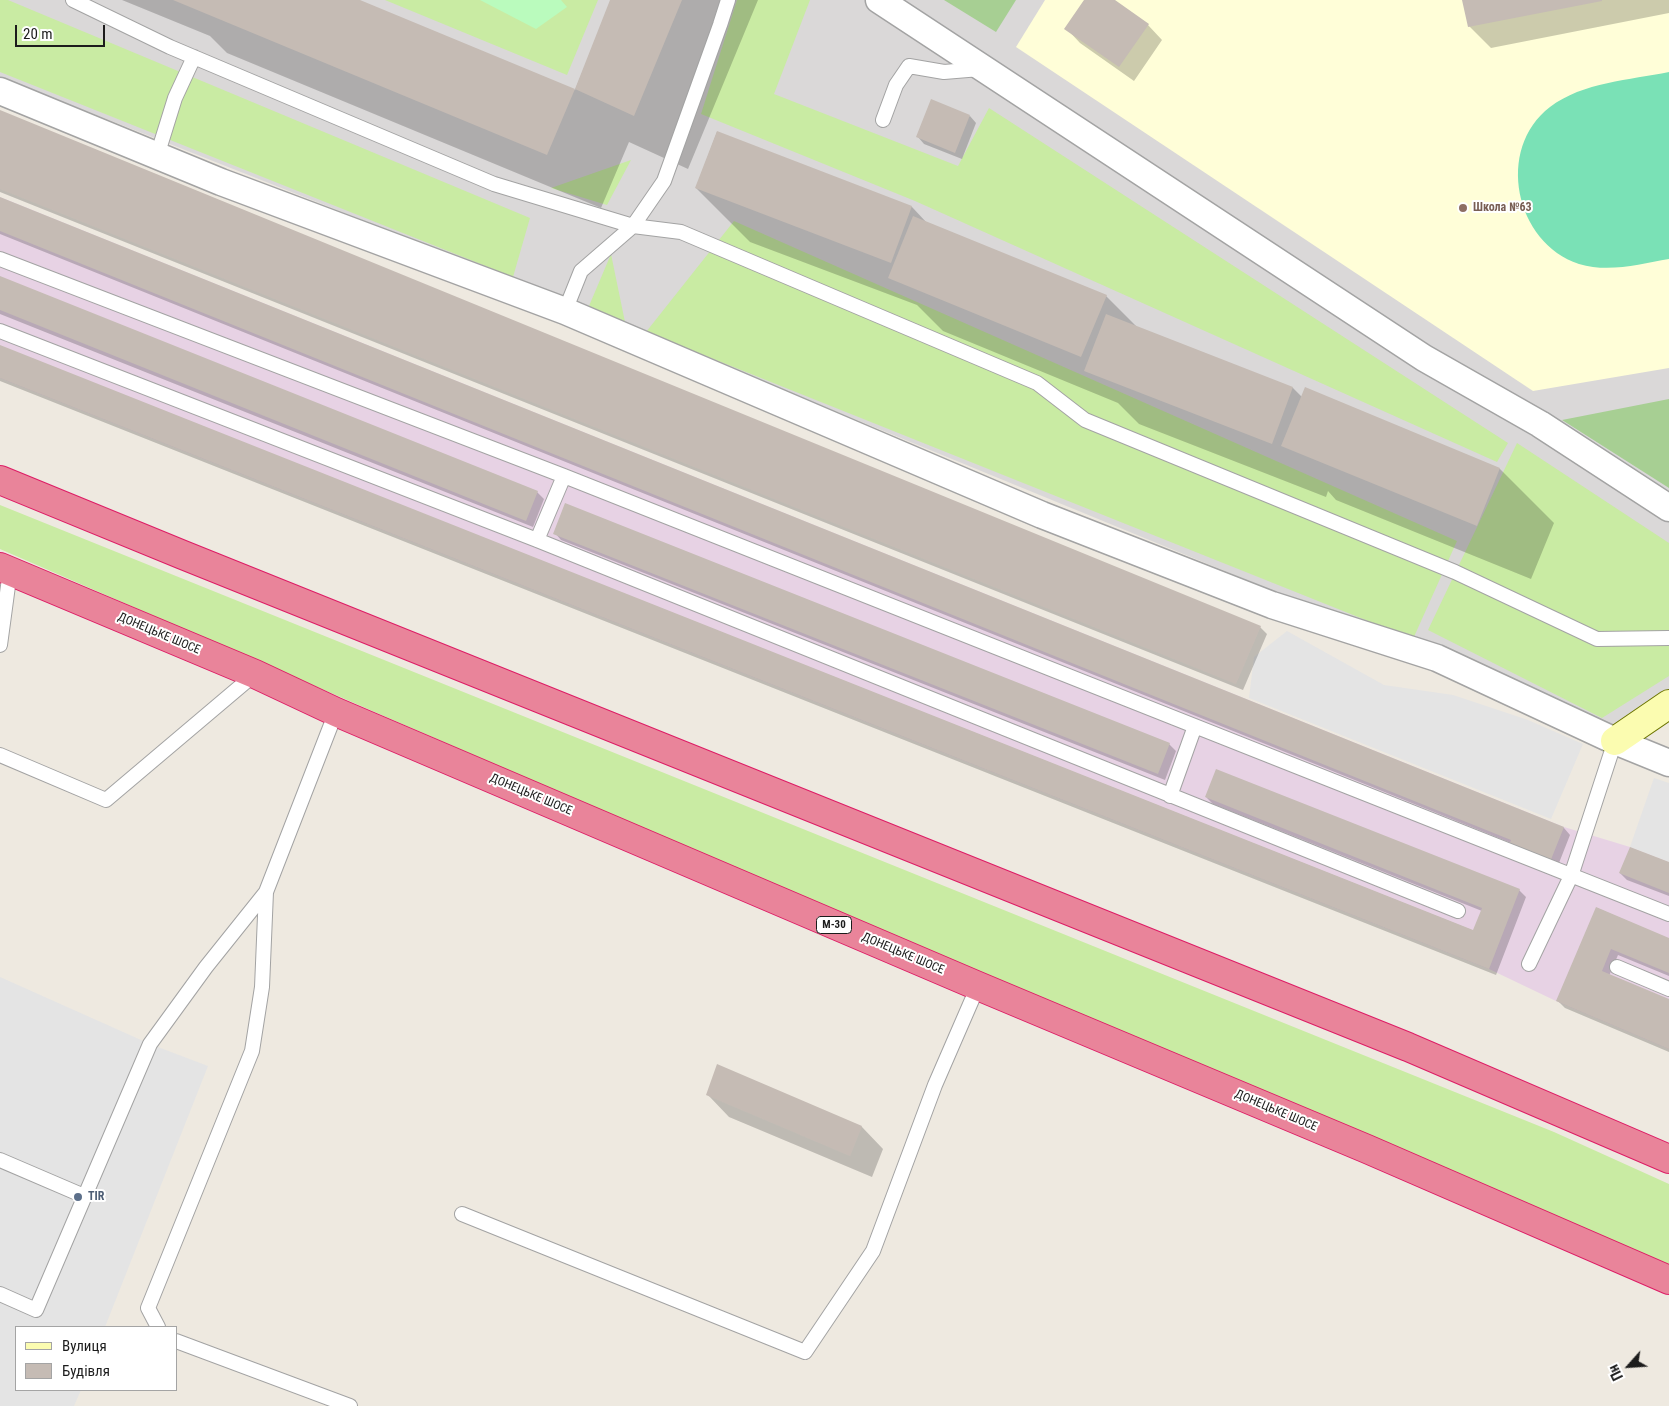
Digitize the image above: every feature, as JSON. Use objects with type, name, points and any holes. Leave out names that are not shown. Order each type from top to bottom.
[{"type":"highway","points":[[0,480],[192,559],[1399,1043],[1669,1159]]},
{"type":"highway","name":"ДОНЕЦЬКЕ ШОСЕ","points":[[5,569],[255,674],[336,712],[978,986],[1367,1148],[1669,1280]]},
{"type":"street","points":[[879,0],[1424,358],[1540,424],[1669,508]]},
{"type":"street","points":[[0,92],[221,182],[565,311],[1042,515],[1272,605],[1437,658],[1615,741],[1669,763]]},
{"type":"street","points":[[1615,741],[1669,704]]},
{"type":"lane","points":[[73,0],[194,57],[494,184],[633,226],[681,232],[1037,383],[1085,420],[1456,572],[1597,639],[1669,638]]},
{"type":"lane","points":[[565,311],[581,271],[633,226],[664,181],[728,0]]},
{"type":"lane","points":[[157,156],[175,98],[194,57]]},
{"type":"lane","points":[[883,120],[896,85],[909,66],[944,72],[984,69]]},
{"type":"lane","points":[[0,259],[564,476],[1669,914]]},
{"type":"lane","points":[[0,331],[537,540],[1458,911]]},
{"type":"lane","points":[[537,540],[564,476]]},
{"type":"lane","points":[[0,645],[5,569]]},
{"type":"lane","points":[[0,754],[106,800],[255,674]]},
{"type":"lane","points":[[0,1294],[36,1310],[150,1044],[206,967],[266,892],[336,712]]},
{"type":"lane","points":[[1170,796],[1195,726]]},
{"type":"lane","points":[[1529,964],[1571,876],[1615,741]]},
{"type":"lane","points":[[157,1326],[148,1308],[252,1051],[262,987],[266,892]]},
{"type":"lane","points":[[1617,967],[1669,989]]},
{"type":"lane","points":[[462,1214],[805,1352],[873,1251],[935,1085],[978,986]]},
{"type":"lane","points":[[0,1160],[84,1196]]},
{"type":"lane","points":[[178,1342],[350,1406]]},
{"type":"shaded area","points":[[0,0],[1669,0],[1669,691],[1610,729],[540,290],[0,77]]},
{"type":"shaded area","name":"Школа №63","points":[[1045,0],[1669,0],[1669,368],[1533,391],[1016,47]]},
{"type":"shaded area","points":[[0,197],[1564,827],[1630,847],[1669,862],[1669,1049],[1556,1001],[1489,969],[0,378]]},
{"type":"shaded area","points":[[1287,631],[1384,685],[1453,695],[1528,720],[1583,744],[1551,819],[1249,698],[1254,657]]},
{"type":"shaded area","points":[[1654,778],[1669,783],[1669,862],[1630,847]]},
{"type":"shaded area","name":"TIR","points":[[0,977],[150,1044],[208,1066],[105,1326],[15,1326],[15,1391],[81,1391],[74,1406],[0,1406]]},
{"type":"green space","points":[[0,0],[8,0],[530,218],[513,277],[0,72]]},
{"type":"green space","points":[[385,0],[598,0],[567,75]]},
{"type":"green space","points":[[480,0],[561,0],[567,7],[536,29]]},
{"type":"green space","points":[[737,0],[810,0],[774,94],[958,166],[989,108],[1508,443],[1497,462],[915,201],[701,114]]},
{"type":"green space","points":[[944,0],[1016,0],[996,32]]},
{"type":"green space","points":[[1669,72],[1669,259],[1624,267],[1602,268],[1579,264],[1557,253],[1540,237],[1527,216],[1520,193],[1518,170],[1522,146],[1533,125],[1550,107],[1577,92],[1607,83]]},
{"type":"green space","points":[[631,160],[607,205],[551,188]]},
{"type":"green space","points":[[734,221],[1457,541],[1413,639],[646,332]]},
{"type":"green space","points":[[611,254],[625,322],[589,306]]},
{"type":"green space","points":[[1669,399],[1669,488],[1562,420]]},
{"type":"green space","points":[[1517,443],[1669,543],[1669,676],[1602,718],[1428,630]]},
{"type":"green space","points":[[0,505],[1554,1132],[1669,1184],[1669,1275],[0,549]]},
{"type":"building","points":[[173,0],[360,0],[575,89],[547,155]]},
{"type":"building","points":[[610,0],[682,0],[634,116],[575,89]]},
{"type":"building","points":[[1084,0],[1115,0],[1149,24],[1119,67],[1064,29]]},
{"type":"building","points":[[1462,0],[1602,0],[1602,1],[1468,27]]},
{"type":"building","points":[[931,99],[970,115],[955,153],[916,137]]},
{"type":"building","points":[[0,110],[1261,626],[1236,684],[0,189]]},
{"type":"building","points":[[717,131],[912,206],[891,263],[695,188]]},
{"type":"building","points":[[0,197],[1564,827],[1550,862],[1509,845],[1511,840],[0,231]]},
{"type":"building","points":[[913,216],[1107,295],[1081,357],[888,278]]},
{"type":"building","points":[[0,276],[538,491],[526,521],[0,310]]},
{"type":"building","points":[[1106,314],[1293,387],[1272,444],[1084,371]]},
{"type":"building","points":[[0,345],[1473,930],[1482,908],[1205,797],[1216,769],[1520,889],[1489,969],[0,378]]},
{"type":"building","points":[[1305,387],[1500,468],[1477,526],[1281,446]]},
{"type":"building","points":[[565,503],[1170,743],[1158,774],[553,534]]},
{"type":"building","points":[[1630,847],[1669,862],[1669,893],[1619,873]]},
{"type":"building","points":[[1596,907],[1669,938],[1669,973],[1611,949],[1602,971],[1669,999],[1669,1049],[1556,1001]]},
{"type":"building","points":[[717,1064],[862,1126],[850,1156],[706,1095]]},
{"type":"place","name":"Школа №63","points":[[1463,208]]},
{"type":"place","name":"TIR","points":[[78,1197]]}]
